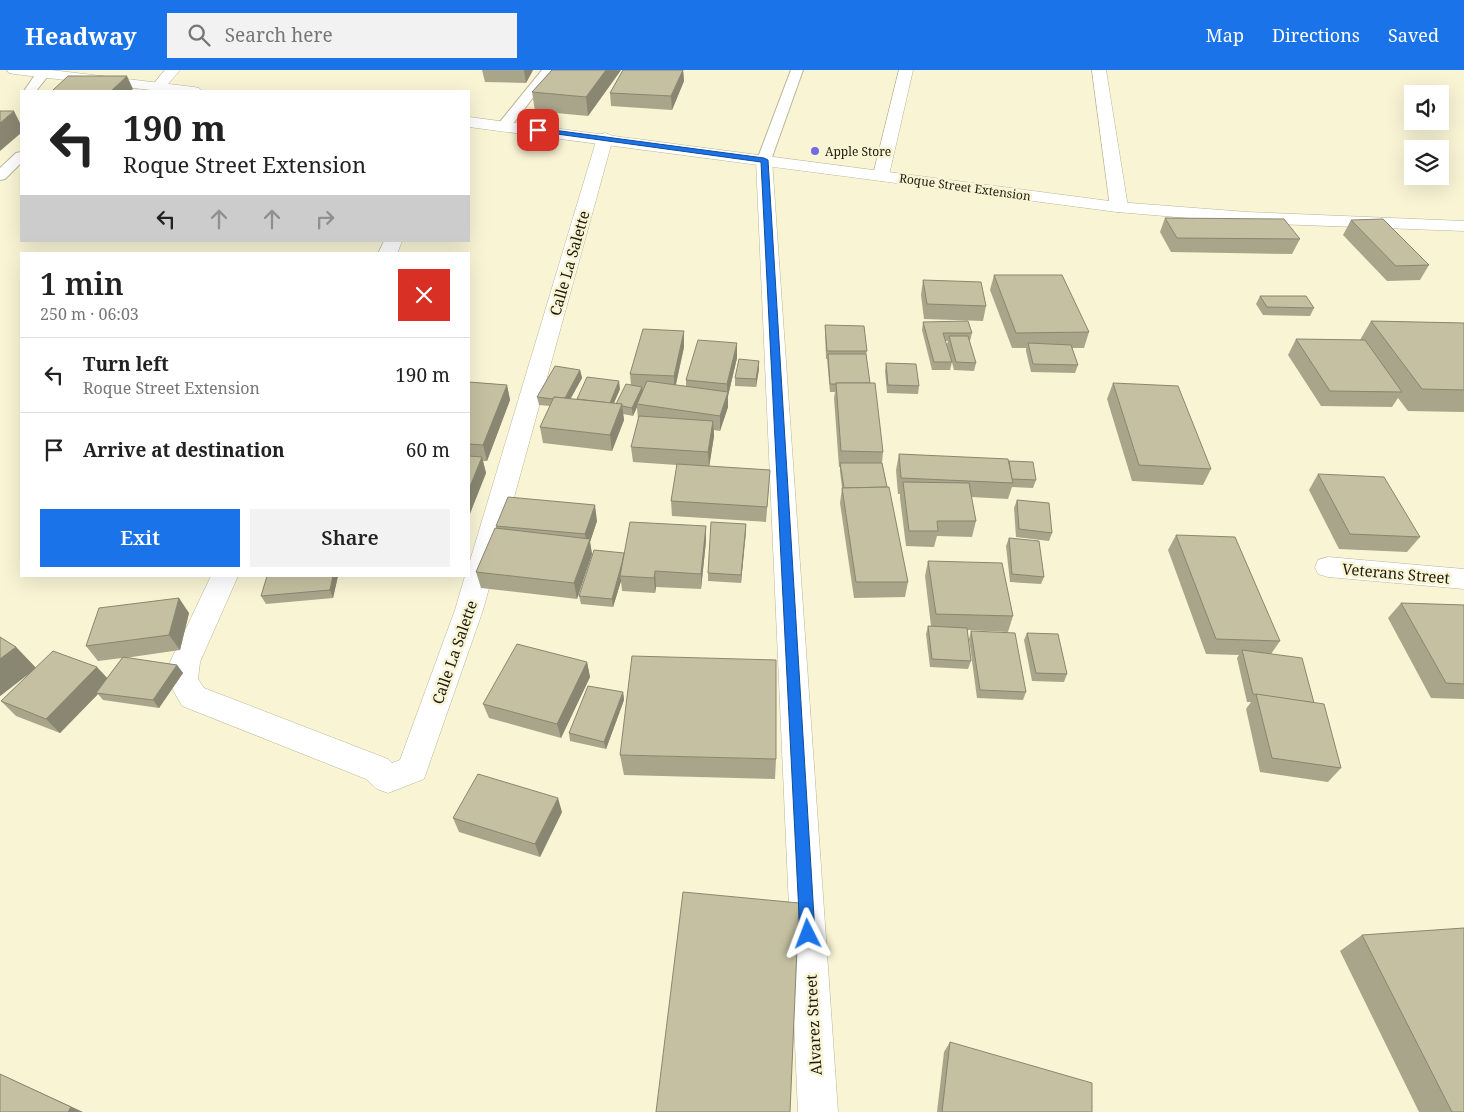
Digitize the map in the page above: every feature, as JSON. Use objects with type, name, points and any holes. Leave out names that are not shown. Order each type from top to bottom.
[{"type":"street","points":[[14,70],[185,90]]},
{"type":"street","points":[[158,87],[173,70]]},
{"type":"street","points":[[881,176],[906,70]]},
{"type":"street","points":[[1099,70],[1119,207]]},
{"type":"street","name":"Roque Street Extension","points":[[470,122],[605,138],[1119,207],[1266,219],[1464,226]]},
{"type":"street","name":"Calle La Salette","points":[[224,577],[185,662],[183,681],[193,697],[377,769],[388,780],[413,770],[469,610],[605,138]]},
{"type":"street","name":"Alvarez Street","points":[[764,160],[818,1112]]},
{"type":"street","name":"Veterans Street","points":[[1328,567],[1464,579]]},
{"type":"lane","points":[[504,126],[548,70]]},
{"type":"lane","points":[[764,160],[796,70]]},
{"type":"lane","points":[[30,90],[34,83],[42,76],[41,74]]},
{"type":"lane","points":[[0,176],[20,157]]},
{"type":"building","points":[[552,70],[606,70],[586,97],[532,92]]},
{"type":"building","points":[[623,70],[683,70],[671,96],[610,93]]},
{"type":"building","points":[[68,76],[127,76],[112,90],[53,90]]},
{"type":"building","points":[[0,111],[14,111],[0,123]]},
{"type":"building","points":[[1165,218],[1284,219],[1300,239],[1177,238]]},
{"type":"building","points":[[1383,219],[1429,265],[1396,266],[1351,220]]},
{"type":"building","points":[[994,275],[1062,275],[1089,332],[1016,333]]},
{"type":"building","points":[[923,280],[981,282],[986,306],[927,304]]},
{"type":"building","points":[[1260,296],[1306,296],[1314,308],[1267,307]]},
{"type":"building","points":[[968,321],[972,333],[943,333],[952,362],[934,362],[923,322]]},
{"type":"building","points":[[1371,321],[1464,323],[1464,390],[1422,389]]},
{"type":"building","points":[[825,325],[864,326],[867,351],[827,351]]},
{"type":"building","points":[[643,329],[684,331],[674,376],[630,374]]},
{"type":"building","points":[[949,336],[968,336],[976,363],[956,362]]},
{"type":"building","points":[[1296,339],[1365,340],[1402,392],[1330,391]]},
{"type":"building","points":[[698,340],[737,343],[727,384],[686,380]]},
{"type":"building","points":[[1028,343],[1071,345],[1078,365],[1033,364]]},
{"type":"building","points":[[828,354],[866,354],[870,383],[830,384]]},
{"type":"building","points":[[739,359],[759,361],[756,379],[735,378]]},
{"type":"building","points":[[886,363],[916,364],[919,386],[888,385]]},
{"type":"building","points":[[555,366],[580,370],[565,398],[537,397]]},
{"type":"building","points":[[587,377],[619,381],[610,403],[577,399]]},
{"type":"building","points":[[647,381],[728,392],[720,416],[637,404]]},
{"type":"building","points":[[470,382],[507,385],[483,445],[470,444]]},
{"type":"building","points":[[836,383],[875,383],[883,452],[841,451]]},
{"type":"building","points":[[1113,383],[1178,386],[1211,469],[1139,465]]},
{"type":"building","points":[[626,384],[642,387],[632,408],[616,404]]},
{"type":"building","points":[[554,397],[622,404],[610,435],[540,427]]},
{"type":"building","points":[[639,416],[713,421],[708,452],[631,447]]},
{"type":"building","points":[[899,454],[1008,459],[1013,483],[901,478]]},
{"type":"building","points":[[470,456],[482,457],[470,487]]},
{"type":"building","points":[[1009,461],[1033,462],[1036,480],[1012,479]]},
{"type":"building","points":[[840,463],[882,463],[887,487],[844,488]]},
{"type":"building","points":[[677,464],[770,470],[767,507],[671,501]]},
{"type":"building","points":[[1318,474],[1384,477],[1420,537],[1350,534]]},
{"type":"building","points":[[903,482],[969,483],[976,521],[937,521],[938,531],[909,531]]},
{"type":"building","points":[[889,487],[908,582],[856,582],[842,488]]},
{"type":"building","points":[[508,497],[595,505],[585,534],[496,526]]},
{"type":"building","points":[[1017,500],[1049,503],[1052,533],[1019,529]]},
{"type":"building","points":[[630,522],[706,526],[701,574],[655,571],[654,578],[620,576]]},
{"type":"building","points":[[711,522],[746,524],[741,575],[708,573]]},
{"type":"building","points":[[495,528],[590,539],[574,583],[476,572]]},
{"type":"building","points":[[1176,535],[1235,537],[1280,641],[1216,639]]},
{"type":"building","points":[[1009,538],[1039,541],[1044,577],[1012,574]]},
{"type":"building","points":[[594,550],[624,553],[612,599],[579,596]]},
{"type":"building","points":[[928,561],[1002,563],[1013,616],[936,614]]},
{"type":"building","points":[[267,577],[333,577],[330,590],[261,596]]},
{"type":"building","points":[[179,598],[169,635],[86,646],[99,608]]},
{"type":"building","points":[[1401,603],[1464,605],[1464,684],[1446,683]]},
{"type":"building","points":[[928,626],[967,628],[971,661],[932,659]]},
{"type":"building","points":[[971,631],[1015,633],[1026,692],[980,690]]},
{"type":"building","points":[[1027,633],[1058,634],[1067,674],[1036,673]]},
{"type":"building","points":[[0,637],[16,647],[0,659]]},
{"type":"building","points":[[517,644],[587,662],[557,724],[483,704]]},
{"type":"building","points":[[1242,650],[1302,658],[1314,703],[1253,694]]},
{"type":"building","points":[[53,651],[97,667],[46,719],[1,701]]},
{"type":"building","points":[[632,656],[776,660],[776,759],[620,755]]},
{"type":"building","points":[[123,657],[177,665],[153,700],[96,693]]},
{"type":"building","points":[[588,686],[623,692],[604,742],[569,733]]},
{"type":"building","points":[[1256,694],[1324,704],[1341,768],[1272,758]]},
{"type":"building","points":[[478,774],[558,798],[535,844],[453,818]]},
{"type":"building","points":[[683,892],[799,903],[790,1112],[656,1112]]},
{"type":"building","points":[[1464,928],[1464,1112],[1452,1112],[1362,935]]},
{"type":"building","points":[[950,1042],[1092,1083],[1092,1112],[942,1112]]},
{"type":"building","points":[[0,1074],[71,1107],[68,1112],[0,1112]]},
{"type":"place","name":"Apple Store","points":[[815,151]]},
{"type":"route","points":[[538,130],[764,160],[808,934]]}]
